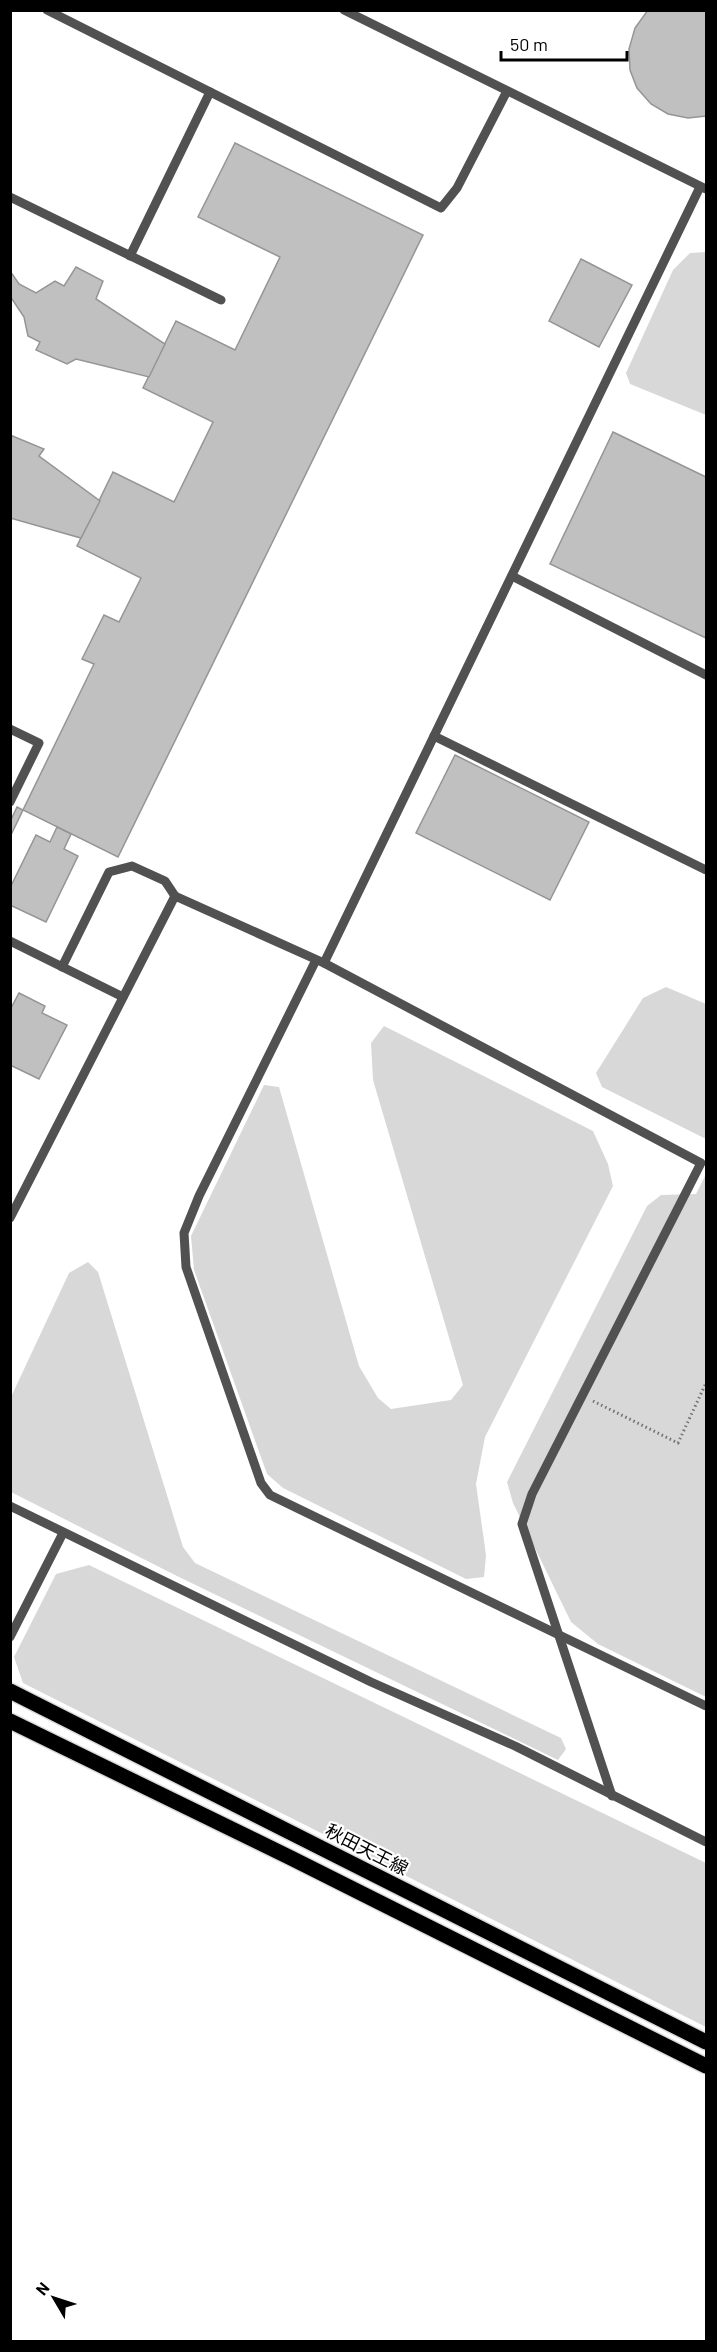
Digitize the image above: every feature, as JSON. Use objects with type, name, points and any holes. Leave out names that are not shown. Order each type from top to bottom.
[{"type":"main road","name":"秋田天王線","points":[[10,1690],[706,2042]]},
{"type":"main road","points":[[10,1721],[291,1858],[706,2066]]},
{"type":"lane","points":[[47,10],[441,208],[457,188],[507,91]]},
{"type":"lane","points":[[344,10],[704,188],[434,736],[199,1197],[184,1233],[186,1267],[261,1483],[270,1495],[706,1707]]},
{"type":"lane","points":[[130,256],[210,92]]},
{"type":"lane","points":[[10,197],[221,300]]},
{"type":"lane","points":[[512,576],[706,675]]},
{"type":"lane","points":[[10,729],[39,742],[10,802]]},
{"type":"lane","points":[[434,736],[706,870]]},
{"type":"lane","points":[[62,967],[109,872],[132,866],[165,881],[175,896],[320,961],[701,1163],[532,1494],[522,1524],[612,1796]]},
{"type":"lane","points":[[10,1218],[175,896]]},
{"type":"lane","points":[[10,941],[123,997]]},
{"type":"lane","points":[[10,1506],[371,1682],[515,1746],[706,1842]]},
{"type":"lane","points":[[10,1637],[63,1533]]},
{"type":"path","points":[[582,1396],[678,1443],[706,1383]]},
{"type":"shaded area","points":[[706,252],[706,415],[630,384],[626,373],[673,270],[690,253]]},
{"type":"shaded area","points":[[666,987],[706,1004],[706,1139],[602,1087],[596,1073],[643,998]]},
{"type":"shaded area","points":[[384,1026],[593,1131],[608,1164],[613,1186],[485,1437],[476,1484],[486,1555],[484,1577],[466,1579],[283,1488],[267,1474],[194,1270],[191,1236],[264,1085],[279,1087],[359,1366],[378,1398],[391,1409],[451,1400],[463,1385],[373,1080],[371,1043]]},
{"type":"shaded area","points":[[706,1174],[706,1697],[598,1644],[571,1622],[513,1503],[507,1482],[647,1206],[661,1195],[696,1194]]},
{"type":"shaded area","points":[[88,1262],[98,1272],[183,1547],[195,1563],[561,1738],[566,1749],[558,1760],[177,1576],[11,1492],[11,1397],[69,1273]]},
{"type":"shaded area","points":[[89,1565],[706,1863],[706,2027],[23,1683],[14,1657],[56,1574]]},
{"type":"building","points":[[648,10],[706,10],[706,116],[688,118],[668,114],[651,104],[637,88],[630,70],[629,49],[635,28]]},
{"type":"building","points":[[235,143],[423,235],[118,857],[23,810],[94,664],[82,659],[104,615],[119,622],[141,578],[77,546],[113,472],[174,502],[213,422],[143,388],[176,321],[235,350],[280,257],[198,217]]},
{"type":"building","points":[[581,259],[632,285],[599,347],[549,321]]},
{"type":"building","points":[[76,267],[103,281],[96,299],[165,344],[149,377],[76,359],[67,364],[36,350],[40,342],[28,336],[24,317],[10,296],[10,271],[19,284],[36,293],[55,281],[64,286]]},
{"type":"building","points":[[613,432],[706,477],[706,638],[550,564]]},
{"type":"building","points":[[10,435],[44,449],[39,456],[100,501],[81,538],[10,518]]},
{"type":"building","points":[[455,755],[589,822],[550,900],[416,833]]},
{"type":"building","points":[[17,807],[23,810],[10,837],[10,822]]},
{"type":"building","points":[[57,827],[71,834],[64,849],[78,856],[46,922],[10,905],[10,888],[36,835],[50,842]]},
{"type":"building","points":[[19,993],[45,1006],[42,1013],[67,1025],[39,1079],[10,1065],[10,1010]]}]
